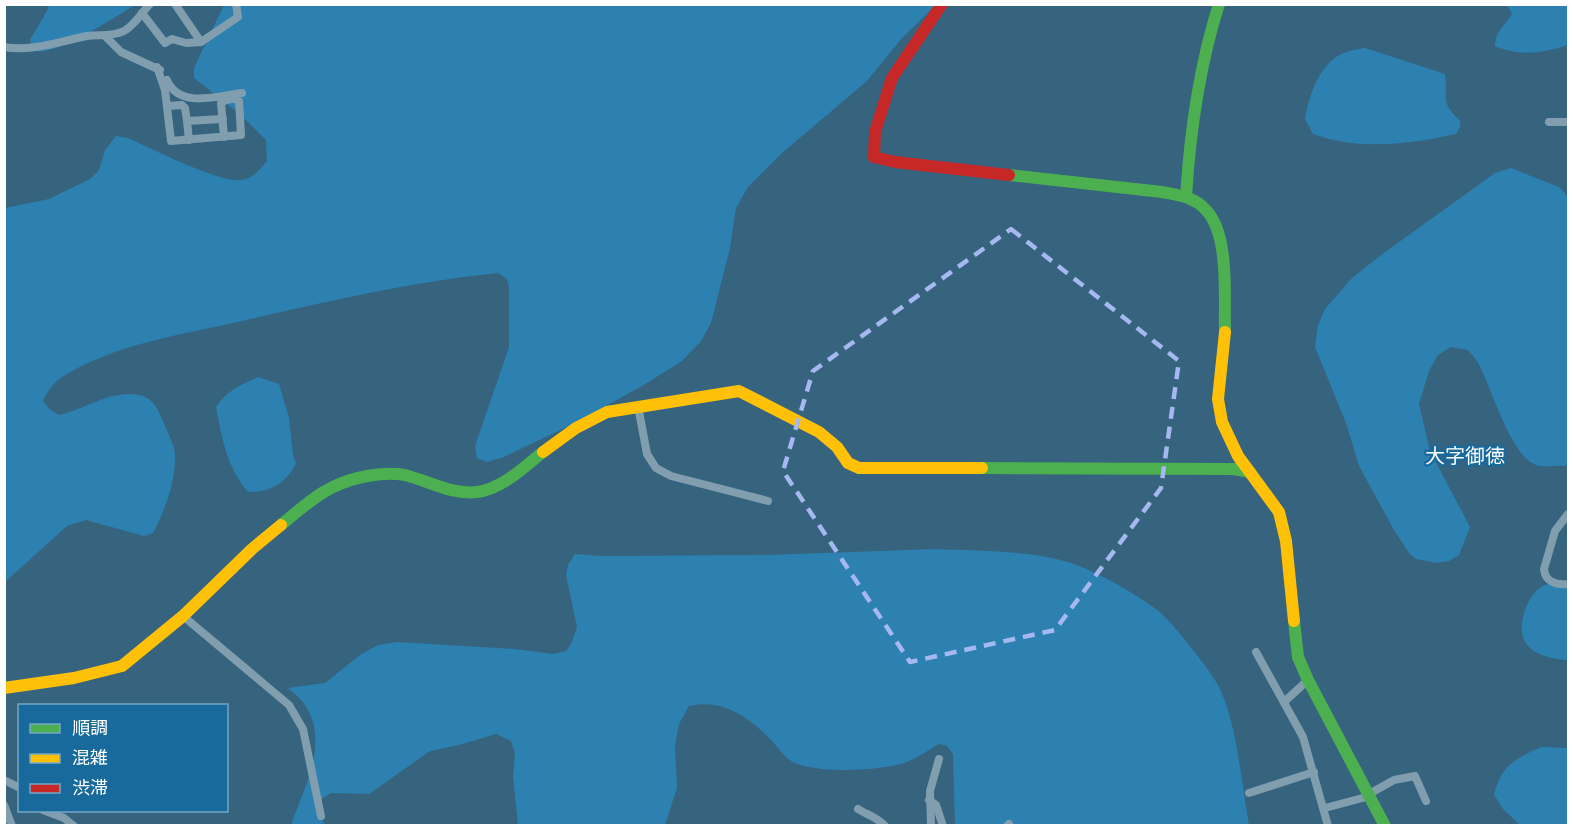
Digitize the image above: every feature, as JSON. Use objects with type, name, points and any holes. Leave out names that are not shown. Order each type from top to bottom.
[{"type":"street","points":[[4,47],[51,45],[126,31],[150,4]]},
{"type":"street","points":[[176,4],[201,42]]},
{"type":"street","points":[[142,13],[165,43],[172,39],[186,43],[201,42],[238,17],[236,4]]},
{"type":"street","points":[[942,4],[892,78],[876,132],[874,157],[895,162],[1162,192],[1186,197],[1203,207],[1215,220],[1222,242],[1225,340],[1218,399],[1222,422],[1238,456],[1279,512],[1283,527],[1298,657],[1385,825]]},
{"type":"street","points":[[1186,197],[1196,88],[1203,53],[1219,4]]},
{"type":"street","points":[[105,36],[122,52],[157,67],[164,74],[171,89],[184,98],[242,93]]},
{"type":"street","points":[[157,67],[165,90],[171,141],[189,140],[224,137],[242,135],[239,101],[226,100],[221,103],[224,137]]},
{"type":"street","points":[[167,106],[182,105],[185,108],[189,140]]},
{"type":"street","points":[[187,121],[223,119]]},
{"type":"street","points":[[1549,122],[1569,122]]},
{"type":"street","points":[[4,688],[74,678],[122,666],[183,616],[252,549],[304,506],[333,487],[376,475],[404,475],[449,490],[477,492],[499,485],[576,428],[607,412],[638,406],[740,391],[819,432],[837,447],[848,463],[859,468],[1234,469],[1250,472]]},
{"type":"street","points":[[638,406],[647,454],[656,468],[671,476],[768,501]]},
{"type":"street","points":[[1568,584],[1560,585],[1550,581],[1544,573],[1544,568],[1555,531],[1569,514]]},
{"type":"street","points":[[183,616],[289,705],[303,729],[321,816]]},
{"type":"street","points":[[1256,652],[1303,737],[1328,825]]},
{"type":"street","points":[[1284,702],[1308,680]]},
{"type":"street","points":[[931,825],[930,791],[939,759]]},
{"type":"street","points":[[1249,793],[1314,772]]},
{"type":"street","points":[[1324,808],[1370,795],[1394,780],[1415,776],[1426,801]]},
{"type":"street","points":[[4,780],[18,787]]},
{"type":"street","points":[[929,800],[936,805],[943,825]]},
{"type":"street","points":[[4,805],[12,825]]},
{"type":"street","points":[[858,809],[866,815],[878,818],[885,825]]},
{"type":"street","points":[[49,812],[74,825]]},
{"type":"highlighted area","points":[[1011,229],[1179,361],[1161,488],[1055,630],[910,662],[783,471],[813,371]]},
{"type":"shaded area","points":[[49,5],[135,5],[65,45],[40,52],[32,47],[30,40]]},
{"type":"shaded area","points":[[224,5],[936,5],[902,38],[867,81],[782,153],[748,187],[736,208],[730,248],[711,323],[701,341],[682,361],[642,386],[577,422],[504,457],[487,462],[477,458],[475,446],[509,347],[509,287],[507,279],[498,273],[362,294],[166,337],[125,349],[86,364],[63,376],[50,389],[43,401],[49,409],[59,415],[102,399],[129,394],[148,398],[156,406],[172,442],[175,464],[169,495],[153,533],[144,536],[86,520],[67,526],[5,582],[5,208],[49,199],[90,179],[99,170],[105,150],[116,136],[128,138],[219,177],[242,180],[256,173],[267,161],[266,140],[239,113],[194,78],[194,68]]},
{"type":"shaded area","points":[[1507,5],[1568,5],[1568,45],[1531,53],[1513,52],[1495,46],[1499,32],[1512,14]]},
{"type":"shaded area","points":[[1365,48],[1445,74],[1447,103],[1460,121],[1456,134],[1403,143],[1366,144],[1348,143],[1313,134],[1305,119],[1317,80],[1337,56]]},
{"type":"shaded area","points":[[1511,168],[1559,187],[1568,196],[1568,466],[1540,466],[1527,459],[1509,434],[1477,361],[1468,350],[1451,347],[1438,355],[1429,371],[1419,404],[1430,451],[1470,527],[1459,555],[1449,561],[1437,563],[1416,559],[1409,553],[1394,530],[1359,466],[1346,423],[1315,347],[1318,325],[1325,309],[1352,278],[1495,173]]},
{"type":"shaded area","points":[[258,377],[279,384],[289,418],[296,463],[287,476],[276,485],[248,492],[230,463],[216,407],[229,393]]},
{"type":"shaded area","points":[[936,549],[1019,553],[1068,562],[1114,582],[1163,615],[1190,646],[1219,687],[1235,737],[1249,825],[955,825],[953,754],[947,746],[939,744],[907,762],[882,767],[833,770],[804,766],[790,760],[746,718],[725,708],[702,704],[689,706],[679,724],[675,746],[677,788],[665,825],[518,825],[513,776],[515,753],[511,741],[496,734],[430,751],[369,794],[331,793],[322,799],[322,819],[325,825],[291,825],[312,765],[315,734],[305,705],[288,688],[325,683],[360,655],[378,645],[397,642],[515,649],[553,654],[566,651],[577,627],[566,575],[568,565],[575,554],[601,556],[768,555]]},
{"type":"shaded area","points":[[1568,582],[1567,660],[1545,656],[1530,647],[1522,633],[1522,622],[1528,603],[1541,587],[1547,584]]},
{"type":"shaded area","points":[[1541,747],[1568,748],[1568,825],[1520,825],[1503,809],[1494,795],[1501,776],[1510,764]]},
{"type":"traffic: fast","points":[[1186,197],[1196,99],[1219,4]]},
{"type":"traffic: fast","points":[[1009,175],[1162,192],[1185,197],[1201,205],[1213,220],[1219,234],[1224,267],[1225,332]]},
{"type":"traffic: fast","points":[[281,525],[319,495],[350,480],[378,474],[397,474],[449,490],[477,492],[504,482],[543,452]]},
{"type":"traffic: fast","points":[[982,468],[1234,469],[1250,472]]},
{"type":"traffic: fast","points":[[1294,621],[1298,657],[1308,680],[1385,826]]},
{"type":"traffic: slow","points":[[1225,332],[1218,399],[1222,422],[1238,456],[1279,512],[1286,541],[1294,621]]},
{"type":"traffic: slow","points":[[543,452],[576,428],[607,412],[739,391],[819,432],[837,447],[848,463],[859,468],[982,468]]},
{"type":"traffic: slow","points":[[4,688],[74,678],[122,666],[183,616],[252,549],[281,525]]},
{"type":"traffic: jam","points":[[942,4],[892,78],[875,132],[874,157],[895,162],[1009,175]]},
{"type":"district","name":"大字御徳","points":[[1465,456]]}]
